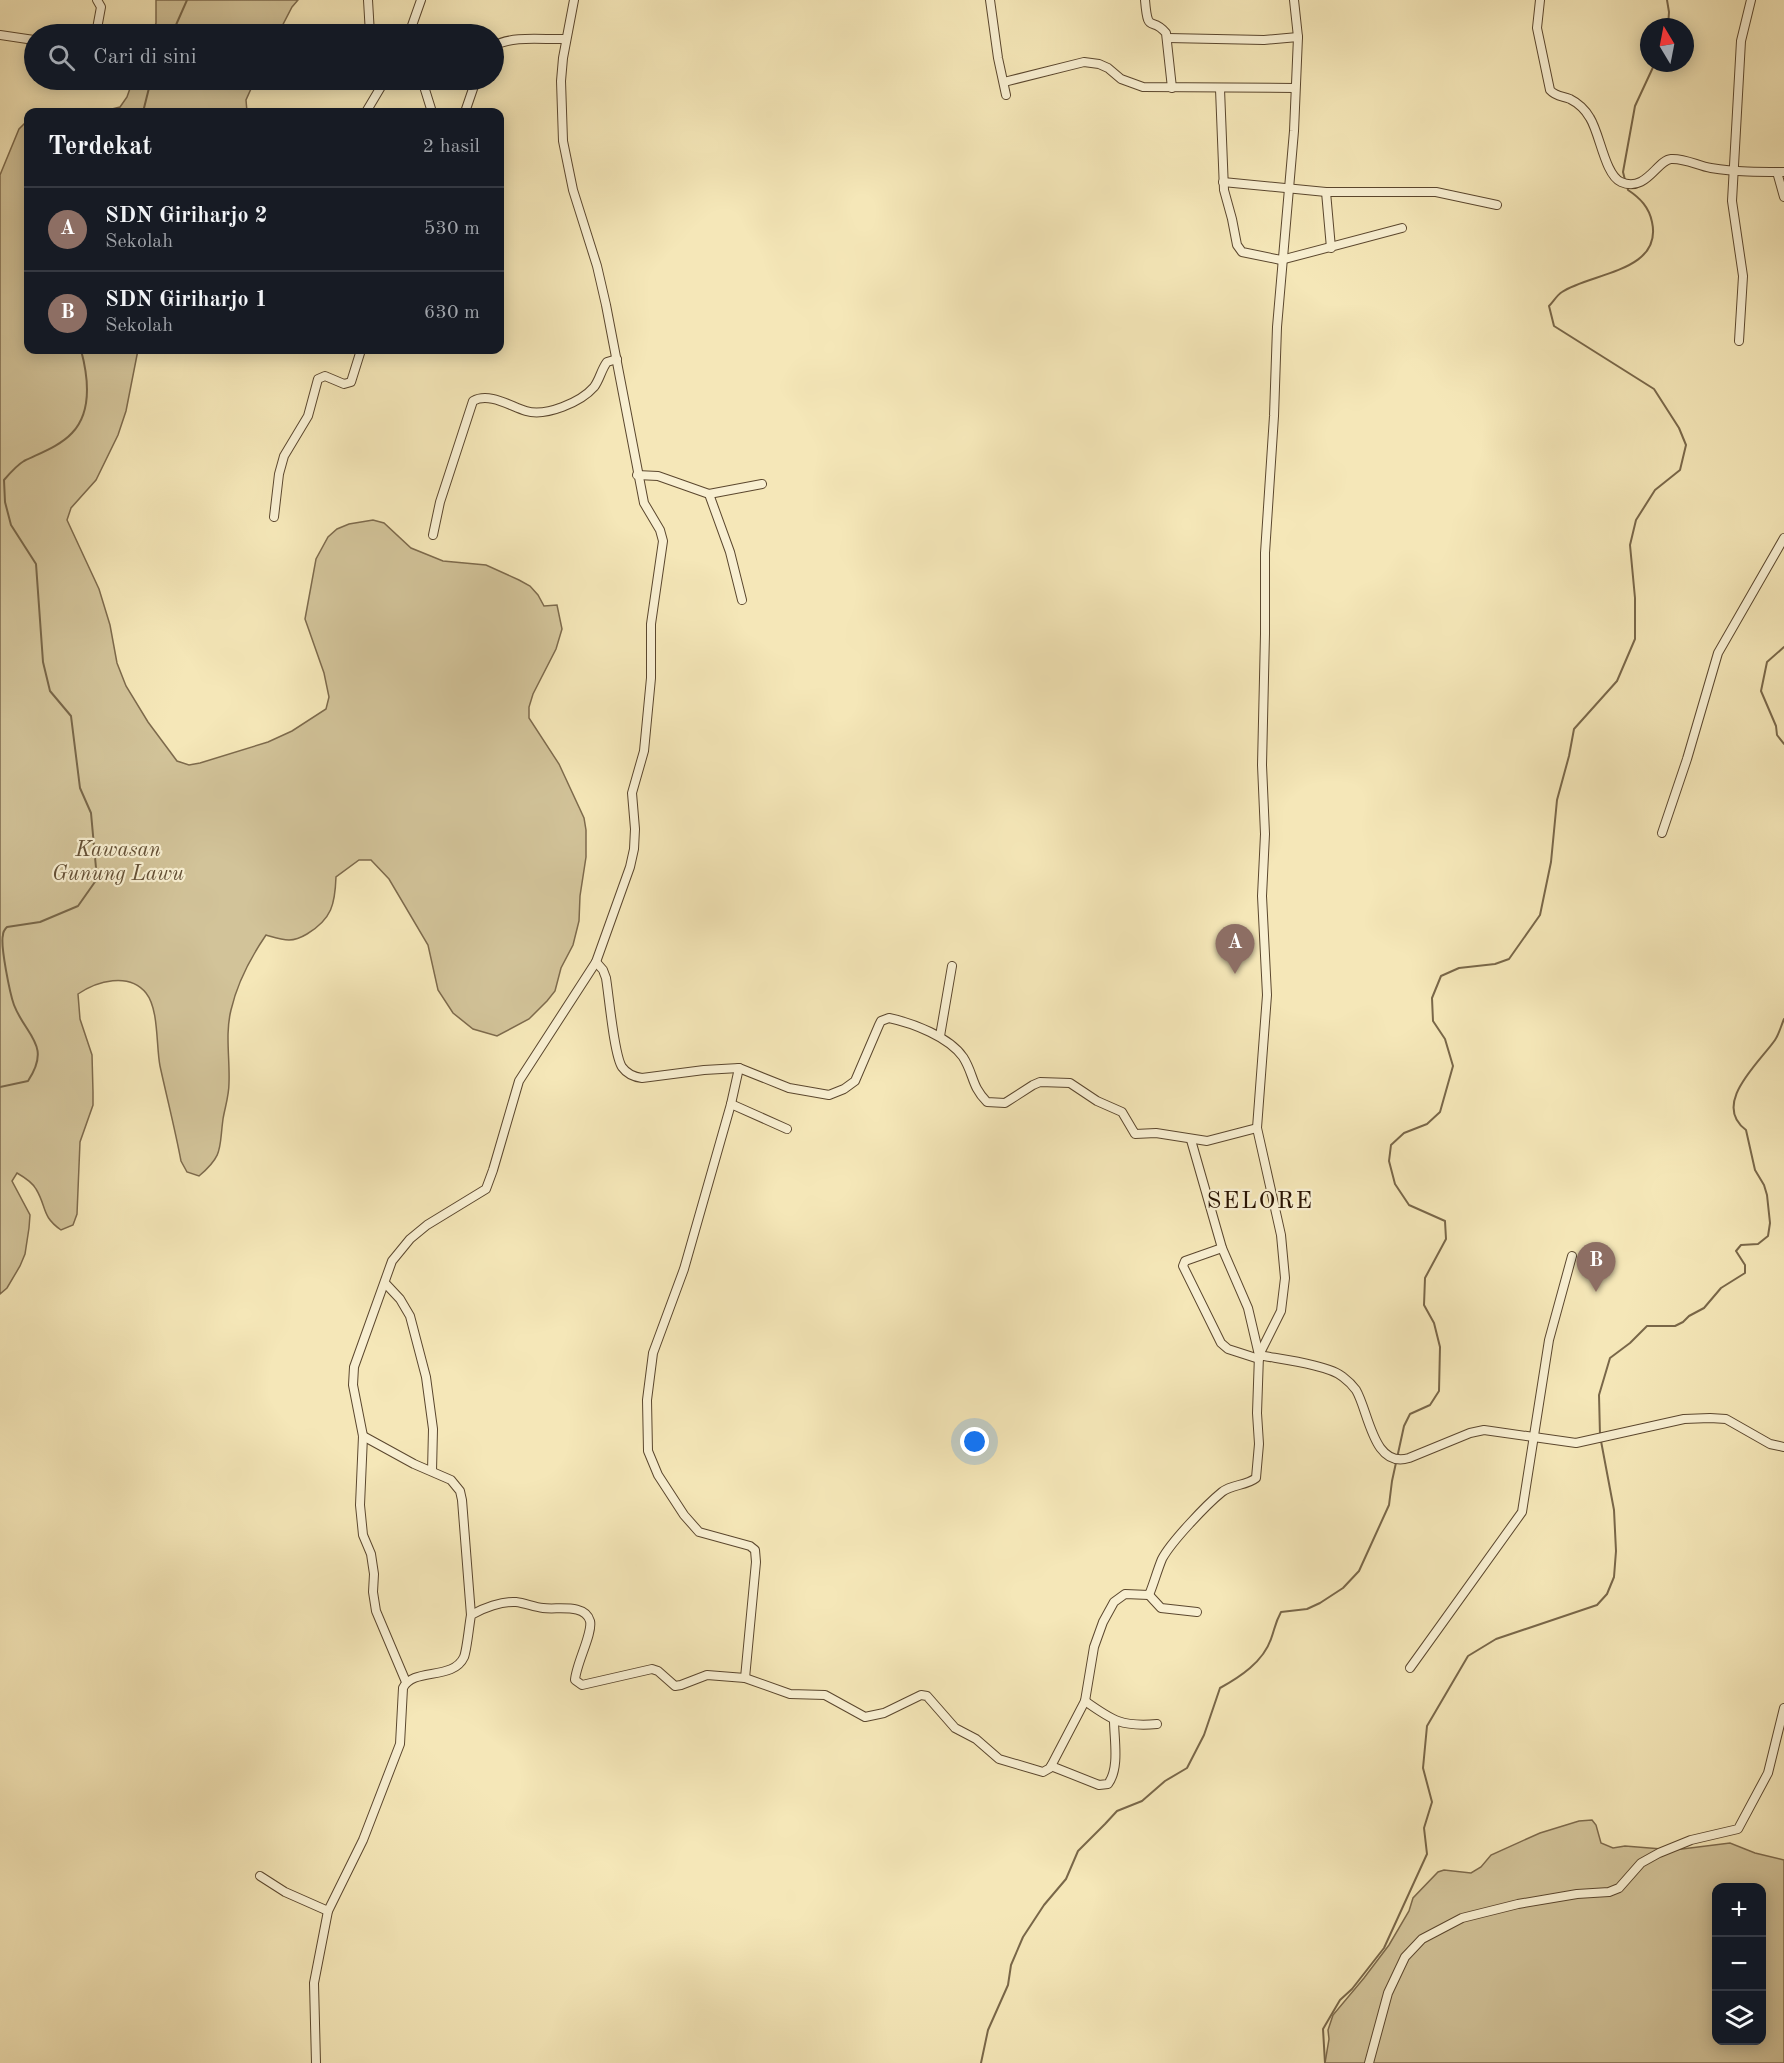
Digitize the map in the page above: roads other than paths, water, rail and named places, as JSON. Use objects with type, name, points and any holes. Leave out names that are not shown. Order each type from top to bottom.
[{"type":"street","points":[[97,0],[101,7],[98,24]]},
{"type":"street","points":[[368,0],[369,24]]},
{"type":"street","points":[[413,24],[422,0]]},
{"type":"street","points":[[406,1682],[376,1611],[371,1554],[363,1535],[360,1505],[363,1436],[353,1385],[354,1367],[392,1261],[410,1239],[427,1225],[486,1189],[519,1081],[596,962],[630,867],[635,829],[632,793],[644,751],[651,678],[651,624],[663,541],[660,530],[644,503],[637,475],[617,359],[597,266],[573,190],[563,141],[561,81],[574,0]]},
{"type":"street","points":[[990,0],[1006,95]]},
{"type":"street","points":[[1145,0],[1146,20],[1163,28],[1168,38],[1172,88]]},
{"type":"street","points":[[1259,1357],[1281,1311],[1285,1278],[1281,1235],[1257,1128],[1267,995],[1262,897],[1265,834],[1262,765],[1265,553],[1281,260],[1294,131],[1298,37],[1294,0]]},
{"type":"street","points":[[1540,0],[1537,28],[1550,90],[1554,94],[1570,99],[1590,118],[1613,177],[1626,183],[1647,178],[1663,162],[1671,159],[1686,160],[1705,167],[1734,172],[1780,172],[1784,197]]},
{"type":"street","points":[[1739,341],[1743,276],[1732,201],[1741,41],[1751,0]]},
{"type":"street","points":[[0,35],[24,39]]},
{"type":"street","points":[[1168,38],[1264,40],[1298,37]]},
{"type":"street","points":[[504,41],[566,39]]},
{"type":"street","points":[[1004,82],[1084,62],[1108,68],[1133,85],[1143,87],[1295,88]]},
{"type":"street","points":[[1220,89],[1223,182],[1237,245],[1242,252],[1281,260],[1402,228]]},
{"type":"street","points":[[368,108],[379,90]]},
{"type":"street","points":[[425,90],[431,108]]},
{"type":"street","points":[[466,108],[473,90]]},
{"type":"street","points":[[1223,182],[1326,192],[1436,192],[1497,205]]},
{"type":"street","points":[[1326,192],[1331,248]]},
{"type":"street","points":[[274,518],[279,474],[284,456],[308,416],[318,379],[326,376],[345,384],[351,382],[360,354]]},
{"type":"street","points":[[433,534],[440,502],[473,401],[486,398],[532,412],[570,405],[585,396],[594,386],[607,362],[617,359]]},
{"type":"street","points":[[637,475],[658,476],[709,494],[762,484]]},
{"type":"street","points":[[709,494],[730,552],[742,600]]},
{"type":"street","points":[[1662,833],[1687,759],[1718,653],[1784,538]]},
{"type":"street","points":[[596,962],[606,978],[618,1060],[627,1073],[642,1078],[739,1068],[789,1088],[829,1095],[844,1089],[855,1081],[879,1025],[885,1019],[898,1020],[940,1036],[963,1058],[978,1092],[987,1102],[1005,1104],[1040,1082],[1070,1083],[1097,1101],[1122,1112],[1136,1134],[1156,1133],[1191,1140],[1216,1139],[1257,1128]]},
{"type":"street","points":[[940,1036],[952,966]]},
{"type":"street","points":[[739,1068],[684,1269],[653,1353],[647,1400],[648,1451],[658,1475],[684,1515],[699,1533],[750,1546],[755,1550],[756,1562],[745,1678]]},
{"type":"street","points":[[731,1104],[787,1129]]},
{"type":"street","points":[[1149,1595],[1163,1558],[1177,1538],[1222,1492],[1256,1478],[1259,1444],[1257,1413],[1259,1357],[1248,1308],[1222,1248],[1191,1140]]},
{"type":"street","points":[[1222,1248],[1185,1261],[1183,1266],[1221,1343],[1228,1348],[1259,1357],[1330,1370],[1341,1375],[1355,1390],[1383,1454],[1391,1459],[1402,1460],[1470,1432],[1484,1430],[1576,1443],[1696,1417],[1726,1419],[1770,1444],[1784,1447]]},
{"type":"street","points":[[1410,1668],[1522,1512],[1549,1340],[1572,1256]]},
{"type":"street","points":[[385,1283],[400,1299],[410,1316],[426,1377],[433,1429],[432,1471]]},
{"type":"street","points":[[316,2063],[314,1983],[328,1911],[363,1840],[400,1744],[403,1688],[406,1682],[457,1665],[464,1657],[471,1615],[460,1491],[451,1479],[414,1464],[363,1436]]},
{"type":"street","points":[[471,1615],[489,1607],[514,1602],[543,1608],[574,1609],[584,1612],[590,1619],[590,1627],[576,1668],[575,1680],[582,1685],[652,1669],[658,1671],[675,1686],[707,1675],[745,1678],[790,1694],[825,1695],[866,1717],[884,1713],[917,1695],[927,1696],[955,1728],[985,1746],[999,1759],[1043,1772],[1051,1766],[1085,1701],[1094,1647],[1113,1602],[1125,1594],[1149,1595],[1161,1608],[1197,1612]]},
{"type":"street","points":[[1085,1701],[1114,1720],[1134,1726],[1157,1724]]},
{"type":"street","points":[[1369,2063],[1388,1993],[1405,1957],[1422,1939],[1462,1918],[1518,1904],[1577,1894],[1609,1892],[1619,1888],[1641,1863],[1659,1853],[1691,1840],[1729,1833],[1738,1829],[1768,1773],[1784,1708]]},
{"type":"street","points":[[1051,1766],[1099,1785],[1108,1784],[1113,1775],[1114,1720]]},
{"type":"street","points":[[260,1876],[285,1892],[328,1911]]},
{"type":"waterway","points":[[176,24],[187,0]]},
{"type":"waterway","points":[[1667,0],[1669,18]]},
{"type":"waterway","points":[[1625,180],[1623,172],[1635,106],[1651,72]]},
{"type":"waterway","points":[[144,108],[148,90]]},
{"type":"waterway","points":[[981,2063],[988,2030],[1008,1985],[1011,1965],[1023,1937],[1044,1905],[1066,1879],[1078,1851],[1117,1811],[1142,1801],[1165,1781],[1187,1768],[1204,1735],[1220,1688],[1257,1662],[1271,1639],[1281,1612],[1307,1609],[1320,1603],[1343,1588],[1359,1571],[1389,1505],[1404,1426],[1410,1414],[1430,1405],[1439,1391],[1440,1347],[1434,1323],[1424,1305],[1425,1278],[1446,1239],[1445,1221],[1409,1205],[1395,1184],[1389,1161],[1391,1145],[1404,1133],[1427,1124],[1440,1112],[1453,1066],[1445,1039],[1433,1021],[1432,998],[1441,976],[1459,968],[1495,964],[1509,959],[1540,915],[1551,862],[1557,800],[1574,729],[1617,681],[1635,639],[1635,598],[1630,545],[1636,520],[1655,490],[1680,470],[1686,445],[1679,428],[1654,389],[1554,326],[1549,306],[1562,292],[1622,269],[1647,251],[1652,239],[1651,217],[1643,203],[1628,190],[1627,186]]},
{"type":"waterway","points":[[0,1087],[28,1081],[38,1058],[35,1041],[19,1016],[12,999],[4,959],[2,940],[4,932],[7,927],[40,922],[78,906],[97,879],[91,813],[80,788],[71,716],[50,691],[43,662],[36,564],[11,525],[5,502],[4,480],[21,463],[62,442],[79,424],[87,393],[86,371],[82,354]]},
{"type":"waterway","points":[[1784,647],[1767,662],[1761,691],[1776,726],[1777,735],[1784,744]]},
{"type":"waterway","points":[[1600,1435],[1599,1395],[1610,1358],[1647,1326],[1675,1326],[1704,1308],[1721,1288],[1745,1273],[1745,1265],[1736,1251],[1741,1245],[1758,1244],[1768,1236],[1770,1223],[1767,1195],[1755,1170],[1746,1130],[1737,1120],[1734,1108],[1741,1084],[1775,1040],[1784,1019]]},
{"type":"waterway","points":[[1325,2063],[1323,2029],[1340,2000],[1352,1989],[1384,1948],[1427,1854],[1424,1828],[1432,1802],[1423,1768],[1427,1726],[1468,1656],[1496,1639],[1597,1605],[1607,1594],[1614,1577],[1616,1551],[1614,1510],[1601,1441]]},
{"type":"place","name":"SDN Giriharjo 2","points":[[1235,974]]},
{"type":"place","name":"SDN Giriharjo 1","points":[[1596,1292]]},
{"type":"district","name":"SELORE","points":[[1260,1202]]},
{"type":"park label","name":"Kawasan Gunung Lawu","points":[[118,862]]}]
